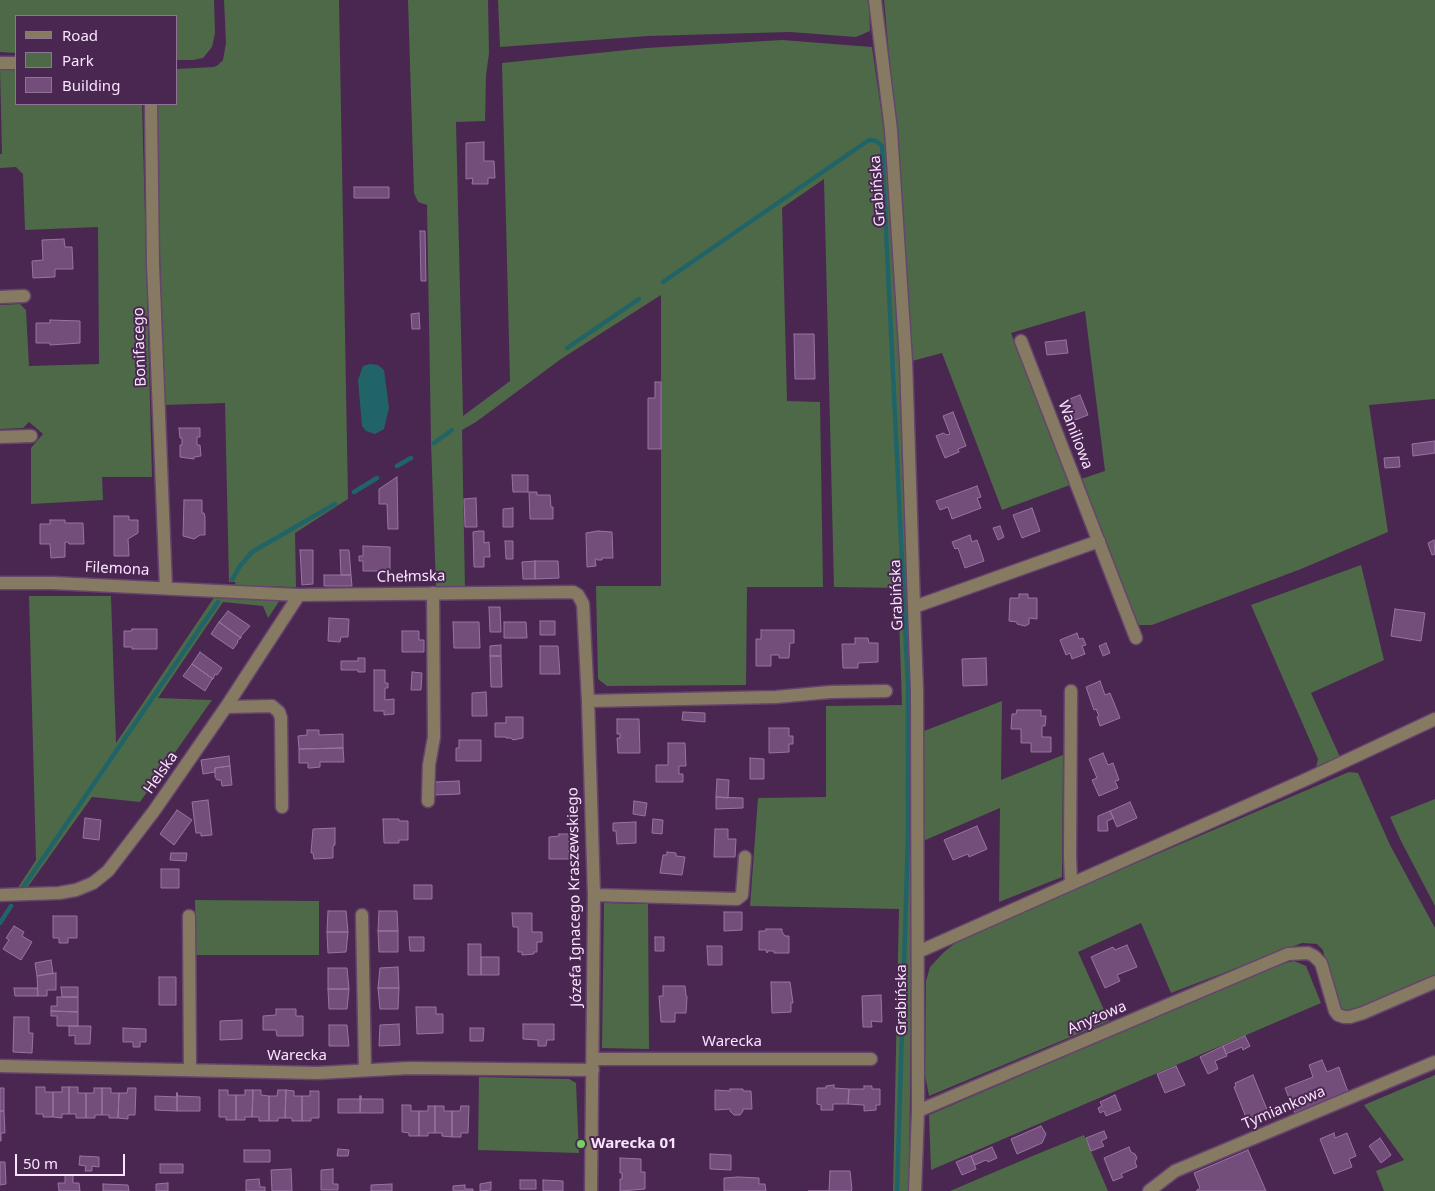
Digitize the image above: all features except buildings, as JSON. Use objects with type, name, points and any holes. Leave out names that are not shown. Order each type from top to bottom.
[{"type":"street","name":"Grabińska","points":[[875,0],[891,130],[906,361],[917,701],[918,1111],[915,1191]]},
{"type":"street","points":[[0,63],[15,63]]},
{"type":"street","name":"Bonifacego","points":[[151,105],[153,274],[166,588]]},
{"type":"street","points":[[0,297],[24,296]]},
{"type":"street","name":"Waniliowa","points":[[1021,341],[1136,638]]},
{"type":"street","points":[[0,436],[31,436]]},
{"type":"street","points":[[914,607],[1099,541]]},
{"type":"street","name":"Filemona","points":[[0,583],[53,582],[233,591]]},
{"type":"street","name":"Chełmska","points":[[233,591],[299,595],[574,592],[578,594],[582,604]]},
{"type":"street","points":[[428,800],[429,765],[434,737],[432,593]]},
{"type":"street","name":"Helska","points":[[0,895],[59,893],[76,890],[94,883],[108,871],[154,811],[226,707],[299,595]]},
{"type":"street","name":"Józefa Ignacego Kraszewskiego","points":[[582,604],[588,701],[594,895],[591,1191]]},
{"type":"street","points":[[588,701],[776,697],[830,692],[886,691]]},
{"type":"street","points":[[1070,691],[1071,883]]},
{"type":"street","points":[[226,707],[272,706],[279,712],[282,807]]},
{"type":"street","points":[[918,952],[1306,779],[1435,719]]},
{"type":"street","points":[[594,895],[737,899],[742,895],[745,858]]},
{"type":"street","points":[[362,915],[365,1070]]},
{"type":"street","points":[[190,916],[190,1070]]},
{"type":"street","name":"Anyżowa","points":[[918,1111],[1288,954],[1308,953],[1321,963],[1335,1011],[1338,1015],[1344,1017],[1364,1013],[1435,982]]},
{"type":"street","name":"Warecka","points":[[0,1066],[318,1073],[409,1068],[870,1059]]},
{"type":"street","name":"Tymiankowa","points":[[1149,1191],[1175,1171],[1435,1062]]},
{"type":"green space","points":[[0,0],[214,0],[215,33],[212,47],[203,58],[178,60],[178,15],[15,15],[15,53],[0,52]]},
{"type":"green space","points":[[224,0],[339,0],[348,499],[295,533],[296,587],[234,586],[236,582],[229,582],[225,403],[164,405],[156,105],[178,105],[178,69],[214,67],[218,65],[223,60],[226,43]]},
{"type":"green space","points":[[408,0],[488,0],[489,53],[486,76],[485,121],[456,122],[463,416],[510,381],[502,63],[646,48],[782,40],[872,47],[885,137],[889,147],[914,697],[909,1191],[893,1191],[899,909],[750,906],[758,798],[826,797],[826,706],[902,705],[898,588],[834,587],[824,179],[782,208],[787,401],[820,402],[823,587],[747,587],[746,685],[607,686],[598,679],[596,586],[661,586],[661,295],[561,359],[476,422],[462,430],[465,588],[436,588],[431,441],[427,205],[418,202],[414,193]]},
{"type":"green space","points":[[498,0],[869,0],[870,31],[856,37],[790,32],[648,36],[500,47]]},
{"type":"green space","points":[[884,0],[1435,0],[1435,399],[1369,405],[1388,532],[1301,569],[1152,625],[1136,625],[1081,479],[1105,471],[1085,311],[1011,333],[1070,485],[1002,510],[942,353],[912,361],[898,155]]},
{"type":"green space","points":[[0,67],[15,67],[15,105],[142,105],[152,477],[102,477],[103,500],[31,504],[31,448],[43,434],[29,422],[23,428],[0,429],[0,305],[20,304],[26,310],[29,366],[99,364],[98,227],[25,230],[23,174],[16,167],[0,168],[0,154],[2,154]]},
{"type":"green space","points":[[1361,565],[1384,660],[1311,693],[1340,757],[1316,767],[1318,759],[1251,605]]},
{"type":"green space","points":[[29,596],[111,596],[116,743],[215,596],[282,597],[268,618],[263,606],[223,602],[158,698],[212,700],[140,802],[92,797],[27,888],[17,889],[36,860]]},
{"type":"green space","points":[[1002,701],[1001,780],[1063,755],[1062,877],[999,902],[1000,808],[923,841],[924,731]]},
{"type":"green space","points":[[1349,772],[1358,773],[1390,845],[1435,928],[1435,977],[1355,1012],[1345,1010],[1340,1008],[1335,1002],[1323,950],[1317,944],[1302,943],[1171,993],[1141,923],[1078,952],[1109,1021],[929,1096],[925,1075],[926,981],[930,967],[944,952],[963,937]]},
{"type":"green space","points":[[1435,799],[1435,906],[1390,817]]},
{"type":"green space","points":[[195,900],[319,901],[319,955],[196,955]]},
{"type":"green space","points":[[604,903],[648,904],[649,1049],[602,1048]]},
{"type":"green space","points":[[1294,961],[1306,966],[1321,1003],[931,1170],[929,1115],[1277,965]]},
{"type":"green space","points":[[1435,1075],[1435,1191],[1384,1191],[1376,1171],[1404,1160],[1364,1105]]},
{"type":"green space","points":[[479,1077],[569,1079],[576,1083],[579,1153],[478,1150]]},
{"type":"green space","points":[[1084,1135],[1108,1191],[950,1191],[1030,1157]]},
{"type":"shaded area","points":[[370,364],[378,365],[384,370],[389,408],[384,429],[375,434],[366,431],[362,426],[358,380],[363,366]]},
{"type":"waterway","points":[[663,282],[869,140],[876,141],[882,146],[908,686],[908,836],[897,1191]]},
{"type":"waterway","points":[[567,348],[639,299]]},
{"type":"waterway","points":[[434,443],[452,430]]},
{"type":"waterway","points":[[397,466],[411,458]]},
{"type":"waterway","points":[[354,492],[377,478]]},
{"type":"waterway","points":[[232,580],[240,566],[252,552],[335,504]]},
{"type":"waterway","points":[[22,889],[218,602]]},
{"type":"waterway","points":[[0,923],[11,906]]},
{"type":"place","name":"Warecka 01","points":[[581,1144]]}]
